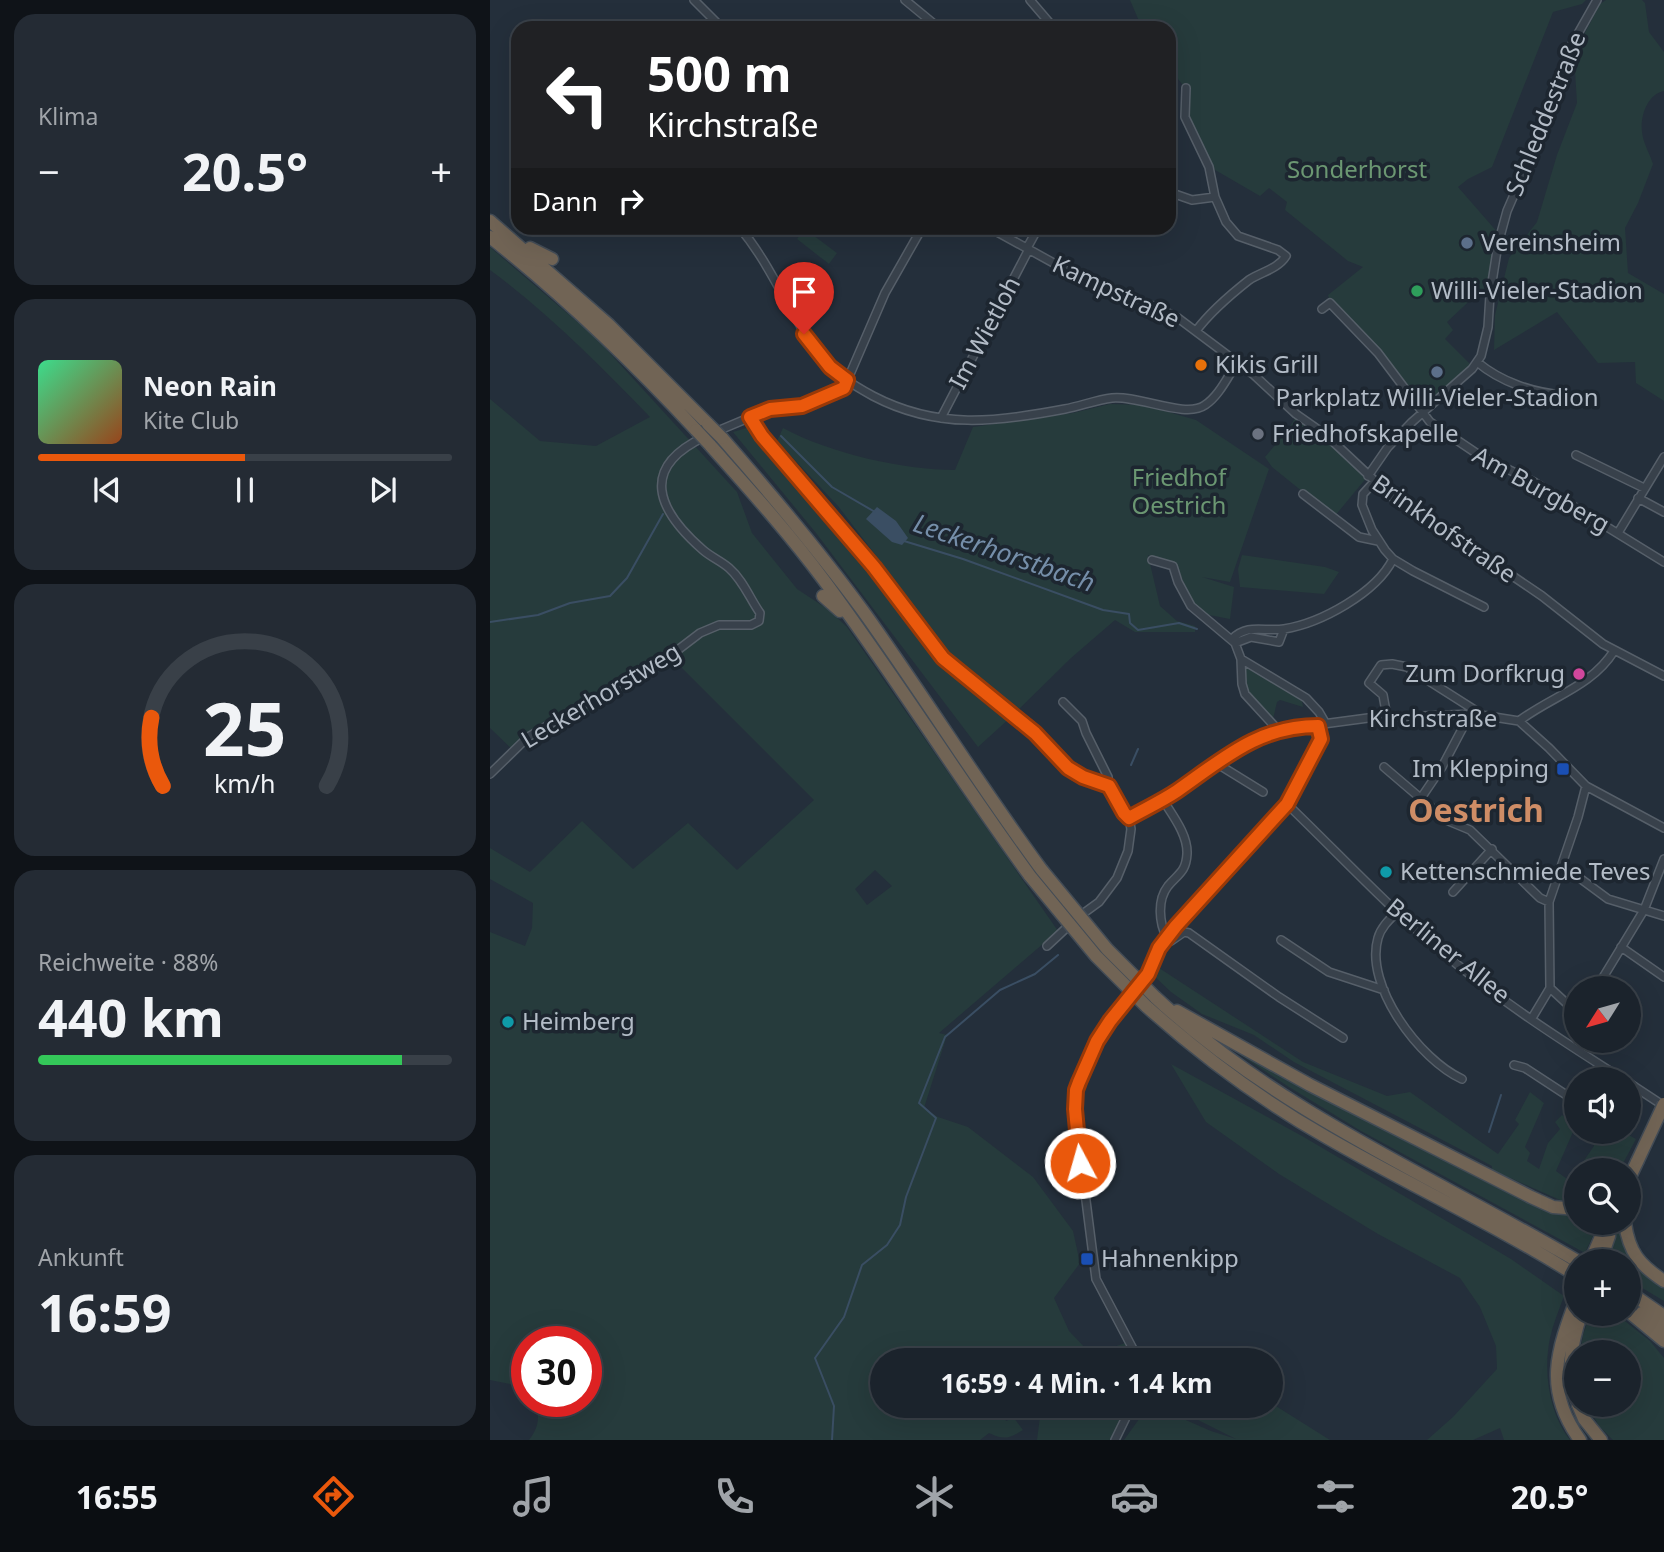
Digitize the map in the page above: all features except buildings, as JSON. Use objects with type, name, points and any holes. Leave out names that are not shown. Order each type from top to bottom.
[{"type":"highway","points":[[490,221],[610,325],[689,402],[787,514],[863,611],[990,800],[1035,873]]},
{"type":"highway","points":[[490,237],[589,323],[648,379],[781,524],[1096,956],[1151,1002],[1198,1051],[1276,1107],[1325,1137],[1564,1261]]},
{"type":"highway","points":[[515,241],[552,259]]},
{"type":"highway","points":[[670,373],[689,402]]},
{"type":"highway","points":[[731,468],[748,498]]},
{"type":"highway","points":[[823,596],[871,645]]},
{"type":"highway","points":[[1151,1002],[1531,1197],[1553,1207],[1564,1208]]},
{"type":"highway","points":[[1639,1158],[1664,1105]]},
{"type":"highway","points":[[1628,1235],[1630,1247],[1637,1258],[1664,1281]]},
{"type":"highway","points":[[1641,1300],[1664,1316]]},
{"type":"highway","points":[[1641,1314],[1664,1328]]},
{"type":"highway","points":[[1641,1322],[1664,1341]]},
{"type":"highway","points":[[1566,1326],[1558,1349],[1555,1379],[1562,1410],[1580,1440]]},
{"type":"highway","points":[[1583,1417],[1601,1440]]},
{"type":"street","points":[[694,0],[715,21]]},
{"type":"street","points":[[905,0],[930,21]]},
{"type":"street","points":[[1030,0],[1048,21]]},
{"type":"street","name":"Schleddestraße","points":[[1477,362],[1486,338],[1490,295],[1504,218],[1539,138],[1571,46],[1597,0]]},
{"type":"street","points":[[1186,88],[1185,117],[1209,167],[1219,210],[1233,233],[1278,250],[1286,256],[1279,264],[1241,287],[1210,314],[1196,331]]},
{"type":"street","points":[[1176,194],[1192,200],[1215,197]]},
{"type":"street","points":[[745,235],[769,270],[814,348],[830,367],[888,403],[922,415],[966,422],[983,421],[1125,397],[1188,410],[1199,409],[1208,404],[1237,363]]},
{"type":"street","points":[[847,380],[885,293],[918,235]]},
{"type":"street","name":"Kampstraße","points":[[1003,235],[1068,271],[1158,308],[1196,331],[1237,363]]},
{"type":"street","name":"Im Wietloh","points":[[941,418],[1034,235]]},
{"type":"street","name":"Am Burgberg","points":[[1322,309],[1330,303],[1341,313],[1378,353],[1430,422],[1479,456],[1534,482],[1664,562]]},
{"type":"street","points":[[1485,607],[1438,585],[1393,559],[1378,541],[1362,505],[1363,494],[1388,447],[1477,362],[1485,369],[1521,386],[1540,393],[1564,395]]},
{"type":"street","name":"Brinkhofstraße","points":[[1237,363],[1296,414],[1334,442],[1392,497],[1542,596],[1614,651],[1664,676]]},
{"type":"street","name":"Leckerhorstweg","points":[[490,774],[528,737],[649,671],[700,633],[719,625],[751,625],[759,621],[760,613],[740,580],[731,569],[703,550],[667,508],[660,490],[663,473],[672,457],[682,447],[770,409],[811,403],[844,388],[847,380]]},
{"type":"street","points":[[750,417],[762,436],[874,567],[943,658],[1035,733],[1068,768],[1083,777],[1109,786]]},
{"type":"street","points":[[1576,455],[1644,488]]},
{"type":"street","points":[[1618,533],[1664,457]]},
{"type":"street","points":[[1303,494],[1359,537],[1378,541]]},
{"type":"street","points":[[1638,498],[1664,512]]},
{"type":"street","points":[[1152,559],[1173,566],[1191,606],[1232,640],[1241,659],[1241,684],[1245,694],[1278,730]]},
{"type":"street","points":[[1232,640],[1248,629],[1284,629],[1318,619],[1354,599],[1380,578],[1393,559]]},
{"type":"street","points":[[1232,640],[1251,637],[1279,642],[1284,629]]},
{"type":"street","points":[[1519,721],[1587,681],[1601,669],[1614,651]]},
{"type":"street","points":[[1132,1348],[1096,1279],[1075,1109],[1076,1090],[1097,1041],[1148,974],[1159,948],[1287,804],[1321,739],[1319,712],[1306,698],[1241,659]]},
{"type":"street","points":[[1387,717],[1383,695],[1369,683],[1376,670],[1386,664],[1407,667],[1482,714]]},
{"type":"street","points":[[1047,946],[1099,902],[1117,878],[1128,851],[1131,829],[1129,818],[1109,786],[1108,777],[1082,721],[1063,702]]},
{"type":"street","points":[[1421,798],[1442,767],[1470,714]]},
{"type":"street","name":"Kirchstraße","points":[[1129,818],[1163,800],[1232,751],[1278,730],[1387,717],[1482,714],[1519,721],[1586,786],[1664,828]]},
{"type":"street","points":[[1216,763],[1263,793]]},
{"type":"street","points":[[1384,767],[1446,820],[1470,830],[1540,898],[1549,902]]},
{"type":"street","points":[[1532,1018],[1550,988],[1549,902],[1586,786]]},
{"type":"street","points":[[1163,800],[1183,834],[1187,854],[1182,874],[1169,885],[1162,901],[1161,927],[1167,937],[1171,941],[1184,932],[1189,933],[1279,997],[1343,1038]]},
{"type":"street","name":"Berliner Allee","points":[[1287,804],[1397,912],[1442,952],[1604,1067]]},
{"type":"street","points":[[1453,892],[1492,849]]},
{"type":"street","points":[[1603,976],[1644,910],[1664,859]]},
{"type":"street","points":[[1562,865],[1608,899],[1664,916]]},
{"type":"street","points":[[1397,912],[1380,932],[1376,946],[1377,965],[1384,990],[1396,1014],[1419,1046],[1445,1072],[1462,1079]]},
{"type":"street","points":[[1281,940],[1329,972],[1384,990]]},
{"type":"street","points":[[1621,947],[1664,977]]},
{"type":"street","points":[[1550,988],[1564,1001]]},
{"type":"street","points":[[1514,1065],[1525,1068],[1564,1094]]},
{"type":"street","points":[[1641,1091],[1664,1105]]},
{"type":"street","points":[[1115,1440],[1126,1418]]},
{"type":"green space","name":"Sonderhorst","points":[[1130,0],[1586,0],[1582,4],[1553,12],[1492,167],[1458,187],[1499,234],[1488,294],[1480,291],[1447,322],[1453,330],[1445,339],[1473,367],[1423,412],[1330,302],[1328,295],[1363,267],[1348,261],[1285,210],[1287,202],[1269,188],[1260,196],[1210,167],[1186,117],[1185,88],[1176,76],[1176,21],[1139,21]]},
{"type":"green space","points":[[1606,0],[1642,0],[1645,3],[1649,32],[1664,52],[1664,91],[1649,101],[1642,120],[1643,136],[1653,164],[1625,228],[1628,273],[1664,294],[1664,401],[1636,383],[1635,362],[1598,363],[1557,312],[1494,350],[1495,315],[1509,258],[1537,222],[1557,155],[1577,103],[1574,54],[1600,4]]},
{"type":"green space","points":[[800,235],[813,235],[837,253],[829,264],[797,239]]},
{"type":"green space","points":[[490,247],[595,337],[737,492],[752,533],[797,589],[829,610],[847,627],[1058,931],[939,1033],[947,1035],[924,1108],[938,1117],[968,1127],[1033,1177],[1073,1231],[1080,1263],[1054,1298],[1069,1331],[1085,1348],[870,1348],[870,1418],[1004,1418],[1006,1421],[1014,1418],[1023,1430],[1006,1438],[989,1433],[980,1440],[529,1440],[535,1431],[538,1417],[602,1417],[602,1326],[511,1326],[511,1384],[490,1380],[490,932],[525,946],[532,928],[533,903],[490,879],[490,848],[530,872],[582,821],[633,869],[688,823],[737,870],[814,800],[676,662],[515,752],[490,728],[490,399],[540,441],[596,446],[650,417],[573,340],[490,270]],"holes":[[[875,870],[892,886],[867,905],[855,889]]]},
{"type":"green space","name":"Friedhof Oestrich","points":[[1110,404],[1144,405],[1196,420],[1269,469],[1230,582],[1202,577],[1234,587],[1230,619],[1209,615],[1192,603],[1179,571],[1148,555],[1160,606],[1177,621],[1195,626],[1195,632],[1135,632],[1115,620],[1017,711],[952,660],[838,506],[777,441],[783,428],[822,445],[867,458],[913,467],[955,470],[973,427],[1073,413]]},
{"type":"green space","points":[[1297,415],[1325,436],[1368,476],[1334,517],[1272,467],[1265,457]]},
{"type":"green space","points":[[750,427],[850,541],[948,669],[1011,717],[978,747],[816,533],[733,432]]},
{"type":"green space","points":[[1242,555],[1325,567],[1339,572],[1324,594],[1240,587],[1238,569]]},
{"type":"green space","points":[[1245,667],[1302,701],[1303,707],[1280,700],[1277,702],[1273,719],[1246,691]]},
{"type":"green space","points":[[1156,966],[1303,1062],[1387,1096],[1410,1092],[1498,1154],[1519,1124],[1515,1120],[1530,1092],[1544,1103],[1525,1147],[1530,1153],[1527,1161],[1539,1169],[1548,1143],[1560,1129],[1555,1122],[1562,1115],[1564,1116],[1564,1144],[1568,1144],[1556,1171],[1564,1177],[1564,1200],[1492,1170],[1492,1166],[1294,1062],[1254,1035],[1202,1014],[1171,992],[1152,974]]},
{"type":"green space","points":[[1215,1038],[1538,1207],[1556,1214],[1564,1214],[1564,1235],[1593,1235],[1587,1249],[1578,1249],[1361,1131]]},
{"type":"green space","points":[[1171,1064],[1302,1136],[1511,1259],[1564,1296],[1550,1338],[1547,1364],[1549,1392],[1557,1417],[1570,1440],[1504,1440],[1500,1428],[1473,1440],[1427,1440],[1453,1417],[1497,1369],[1496,1346],[1480,1307],[1460,1278],[1378,1234],[1279,1174],[1206,1122]]},
{"type":"green space","points":[[1633,1144],[1626,1158],[1586,1158],[1594,1146]]},
{"type":"green space","points":[[1615,1235],[1628,1235],[1638,1249],[1610,1249]]},
{"type":"green space","points":[[1641,1254],[1664,1287],[1664,1301],[1641,1287]]},
{"type":"green space","points":[[1586,1326],[1631,1326],[1650,1341],[1664,1358],[1664,1440],[1613,1440],[1599,1426],[1594,1417],[1641,1417],[1641,1340],[1582,1340]]},
{"type":"green space","points":[[1125,1343],[1126,1348],[1111,1348]]},
{"type":"green space","points":[[1283,1411],[1330,1440],[1124,1440],[1140,1418],[1181,1418],[1236,1439],[1194,1418],[1283,1418]]},
{"type":"green space","points":[[1040,1418],[1120,1418],[1110,1440],[1037,1440]]},
{"type":"water","points":[[877,507],[896,521],[908,538],[902,545],[892,542],[866,519]]},
{"type":"waterway","name":"Leckerhorstbach","points":[[781,436],[832,487],[875,512]]},
{"type":"waterway","name":"Leckerhorstbach","points":[[490,622],[538,615],[570,603],[610,596],[627,578],[663,514]]},
{"type":"waterway","name":"Leckerhorstbach","points":[[904,541],[963,559],[1103,610],[1129,614],[1130,623],[1138,630],[1179,623],[1197,629]]},
{"type":"waterway","points":[[1131,765],[1138,749]]},
{"type":"waterway","points":[[832,1440],[834,1406],[815,1358],[844,1317],[862,1265],[887,1245],[900,1225],[906,1197],[936,1118],[919,1103],[945,1037],[1000,990],[1035,974],[1058,955]]},
{"type":"waterway","points":[[1489,1132],[1501,1095]]},
{"type":"place","name":"Vereinsheim","points":[[1467,243]]},
{"type":"place","name":"Willi-Vieler-Stadion","points":[[1417,291]]},
{"type":"place","name":"Kikis Grill","points":[[1201,365]]},
{"type":"place","name":"Parkplatz Willi-Vieler-Stadion","points":[[1437,372]]},
{"type":"place","name":"Friedhofskapelle","points":[[1258,434]]},
{"type":"place","name":"Zum Dorfkrug","points":[[1579,674]]},
{"type":"place","name":"Im Klepping","points":[[1563,769]]},
{"type":"place","name":"Kettenschmiede Teves","points":[[1386,872]]},
{"type":"place","name":"Heimberg","points":[[508,1022]]},
{"type":"place","name":"Hahnenkipp","points":[[1087,1259]]},
{"type":"district","name":"Oestrich","points":[[1476,811]]},
{"type":"route","points":[[804,334],[830,367],[847,380],[844,388],[802,406],[770,409],[750,417],[762,436],[874,567],[943,658],[1035,733],[1068,768],[1096,783],[1109,786],[1129,818],[1163,800],[1232,751],[1268,734],[1286,728],[1308,726],[1318,726],[1320,732],[1321,739],[1287,804],[1176,926],[1159,948],[1148,974],[1097,1041],[1076,1090],[1080,1163]]}]
